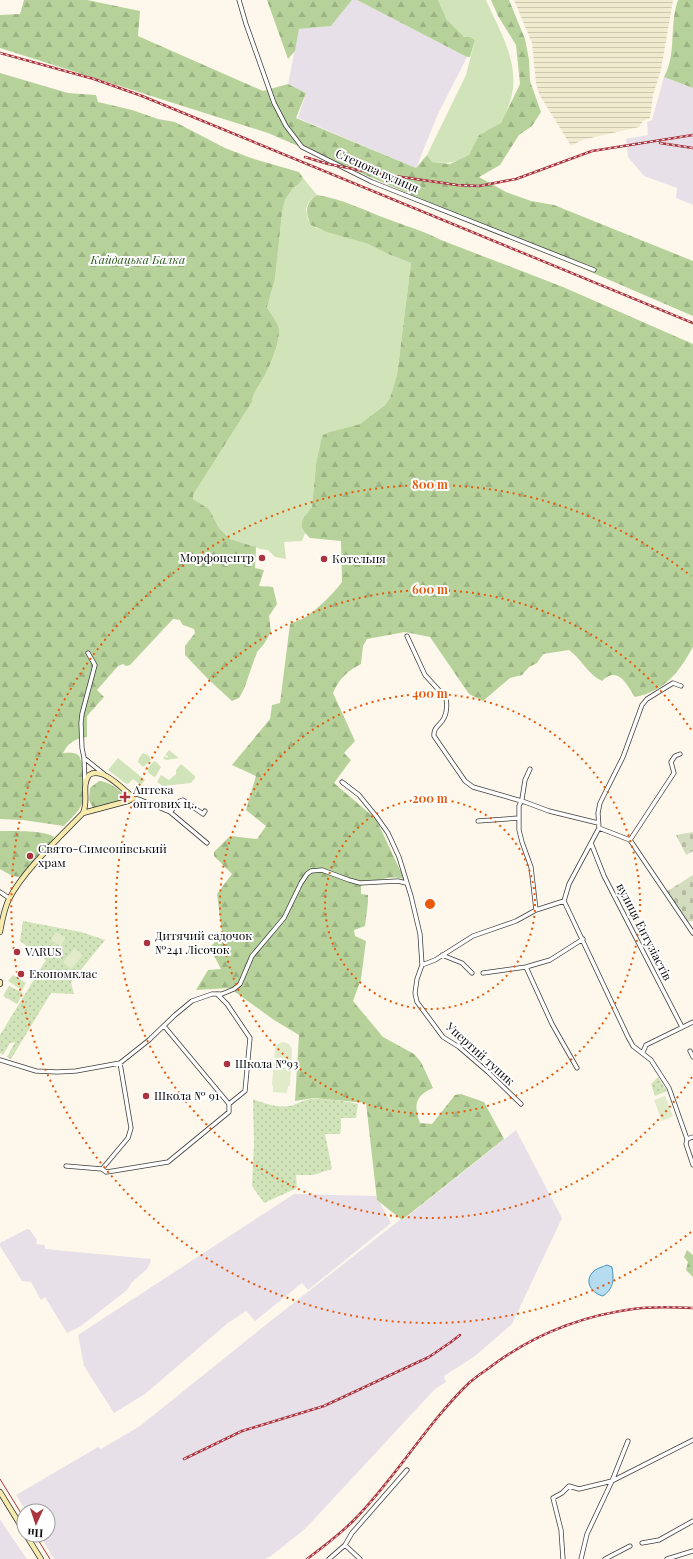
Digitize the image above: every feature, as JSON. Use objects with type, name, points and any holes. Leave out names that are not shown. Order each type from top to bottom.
[{"type":"street","name":"Степова вулиця","points":[[239,0],[274,103],[286,126],[302,147],[372,182],[594,270]]},
{"type":"street","points":[[407,636],[425,675],[446,698],[444,719],[433,732],[439,745],[465,781],[473,787],[549,812],[598,823]]},
{"type":"street","points":[[0,932],[9,898],[26,872],[83,813],[86,805],[81,723],[95,664],[88,653]]},
{"type":"street","points":[[681,686],[673,683],[647,699],[642,705],[623,757],[600,803],[598,813],[599,828],[569,884],[564,901],[633,1046],[651,1060],[669,1088],[687,1139],[686,1144],[693,1165]]},
{"type":"street","points":[[630,840],[674,774],[671,762],[675,756],[680,754]]},
{"type":"street","points":[[84,758],[134,798],[170,812],[207,843]]},
{"type":"street","points":[[530,769],[525,780],[519,818],[522,842],[531,867],[536,910]]},
{"type":"street","points":[[85,787],[87,778],[91,774],[97,772],[104,774]]},
{"type":"street","name":"Упертий тупик","points":[[342,782],[361,797],[376,816],[388,832],[399,857],[411,896],[420,934],[422,965],[417,979],[415,993],[417,1002],[443,1037],[459,1047],[488,1072],[521,1104]]},
{"type":"street","points":[[83,813],[134,798]]},
{"type":"street","points":[[170,812],[180,801],[183,800],[203,814],[205,812]]},
{"type":"street","points":[[478,821],[519,818]]},
{"type":"street","points":[[599,828],[630,840],[693,933]]},
{"type":"street","name":"вулиця Ентузіастів","points":[[591,843],[607,883],[682,1027]]},
{"type":"street","points":[[0,1060],[36,1071],[57,1072],[76,1071],[120,1063],[149,1040],[175,1014],[192,1001],[205,996],[222,994],[234,990],[240,984],[252,956],[284,918],[301,883],[311,871],[322,870],[360,883],[398,881],[406,883]]},
{"type":"street","points":[[0,892],[9,898]]},
{"type":"street","points":[[422,965],[435,960],[473,936],[516,921],[536,910],[564,901]]},
{"type":"street","points":[[688,925],[693,922]]},
{"type":"street","points":[[483,973],[526,966],[550,960],[583,939]]},
{"type":"street","points":[[442,955],[462,963],[472,973]]},
{"type":"street","points":[[526,966],[552,1024],[577,1068]]},
{"type":"street","points":[[217,994],[235,1015],[250,1040],[245,1091],[229,1104]]},
{"type":"street","points":[[642,1052],[646,1045],[693,1022]]},
{"type":"street","points":[[66,1166],[102,1169],[106,1172],[168,1162],[229,1112],[229,1104],[164,1026]]},
{"type":"street","points":[[690,1051],[693,1057]]},
{"type":"street","points":[[102,1169],[128,1138],[131,1128],[120,1063]]},
{"type":"street","points":[[687,1139],[693,1137]]},
{"type":"street","points":[[563,1559],[561,1530],[553,1498],[562,1493],[569,1486],[579,1489],[612,1481],[693,1440]]},
{"type":"street","points":[[580,1559],[587,1534],[612,1481],[628,1441]]},
{"type":"street","points":[[328,1559],[345,1544],[352,1533],[407,1470]]},
{"type":"street","points":[[0,1492],[16,1518]]},
{"type":"street","points":[[642,1543],[658,1540],[693,1521]]},
{"type":"street","points":[[31,1543],[41,1559]]},
{"type":"street","points":[[345,1544],[360,1559]]},
{"type":"street","points":[[605,1559],[630,1546]]},
{"type":"street","points":[[667,1559],[693,1551]]},
{"type":"shaded area","points":[[352,0],[357,0],[467,57],[438,114],[416,168],[298,118],[306,93],[288,84],[299,29],[331,26]]},
{"type":"shaded area","points":[[514,0],[673,0],[661,70],[653,95],[650,118],[643,121],[639,127],[582,140],[571,146],[539,94],[536,83],[532,43]]},
{"type":"shaded area","points":[[664,77],[693,88],[693,205],[676,198],[677,188],[644,176],[628,157],[626,139],[648,135],[647,122],[652,120]]},
{"type":"shaded area","points":[[516,1130],[562,1218],[512,1324],[475,1356],[444,1376],[446,1382],[435,1389],[305,1529],[271,1556],[265,1559],[54,1559],[45,1543],[56,1543],[56,1503],[21,1503],[16,1495],[98,1447],[101,1449],[140,1426],[268,1323],[401,1219],[403,1220]]},
{"type":"shaded area","points":[[294,1194],[376,1196],[391,1223],[308,1290],[302,1283],[255,1321],[246,1311],[228,1323],[145,1394],[114,1413],[84,1366],[78,1335]]},
{"type":"shaded area","points":[[27,1229],[30,1230],[37,1240],[36,1244],[45,1245],[45,1249],[151,1259],[150,1263],[147,1269],[132,1282],[127,1290],[81,1326],[67,1333],[45,1297],[41,1300],[31,1282],[22,1281],[0,1246],[0,1243]]},
{"type":"shaded area","points":[[0,1519],[7,1530],[27,1559],[0,1559]]},
{"type":"green space","points":[[24,0],[87,0],[140,11],[138,36],[263,91],[288,84],[306,93],[296,118],[416,168],[427,155],[432,162],[450,164],[469,155],[479,135],[501,123],[520,84],[516,45],[498,16],[491,0],[509,0],[525,39],[529,60],[530,81],[541,112],[532,126],[519,135],[500,165],[479,177],[506,192],[531,201],[554,205],[693,261],[693,316],[268,133],[0,48],[0,15],[20,14]]},
{"type":"green space","points":[[267,0],[352,0],[331,26],[299,29],[295,51],[288,59]]},
{"type":"green space","points":[[357,0],[438,0],[447,20],[464,37],[470,37],[475,40],[470,57],[467,57]]},
{"type":"green space","points":[[438,0],[486,0],[509,52],[513,79],[512,93],[508,107],[500,124],[479,136],[475,147],[465,158],[454,162],[443,163],[432,162],[427,155],[466,75],[475,40],[458,34],[454,30]]},
{"type":"green space","points":[[678,0],[693,0],[693,88],[664,77],[668,68],[672,49],[675,9]]},
{"type":"green space","name":"Кайдацька Балка","points":[[0,73],[68,93],[96,95],[98,102],[132,110],[158,119],[175,122],[225,148],[251,158],[299,172],[303,178],[299,184],[293,188],[285,200],[282,213],[275,279],[267,307],[279,329],[278,342],[267,370],[254,394],[252,402],[193,495],[193,499],[209,509],[219,528],[230,539],[256,547],[255,568],[264,570],[259,586],[273,587],[277,604],[269,616],[271,632],[257,652],[244,689],[239,698],[232,701],[185,655],[185,646],[195,633],[194,629],[183,625],[180,620],[173,619],[130,665],[126,666],[123,664],[118,666],[97,690],[104,697],[87,716],[87,737],[72,742],[63,753],[73,753],[78,755],[82,764],[85,785],[82,805],[64,826],[23,820],[0,819]]},
{"type":"green space","points":[[303,178],[317,195],[308,203],[306,209],[308,220],[316,228],[368,244],[411,263],[397,375],[390,398],[385,405],[360,424],[323,435],[316,464],[312,507],[304,517],[302,528],[305,533],[302,541],[284,542],[286,559],[275,557],[268,550],[260,549],[230,539],[219,528],[209,509],[193,499],[193,495],[252,402],[254,394],[273,357],[278,342],[279,329],[267,307],[275,279],[282,213],[285,200],[293,188],[299,184]]},
{"type":"green space","points":[[317,195],[346,203],[563,287],[693,344],[693,647],[682,665],[670,679],[655,690],[635,697],[622,678],[613,675],[602,681],[592,674],[569,650],[543,654],[537,663],[529,667],[522,675],[510,678],[483,701],[469,694],[430,637],[405,632],[367,639],[363,646],[361,664],[344,676],[333,693],[355,741],[344,753],[351,760],[334,783],[376,819],[400,870],[403,872],[404,878],[387,878],[361,886],[361,894],[368,895],[365,926],[354,930],[355,936],[366,941],[361,979],[353,1001],[383,1037],[414,1054],[421,1062],[433,1088],[422,1094],[417,1102],[416,1107],[420,1123],[432,1124],[455,1095],[461,1094],[484,1102],[504,1139],[402,1220],[377,1200],[366,1103],[314,1098],[295,1101],[299,1035],[274,1020],[230,988],[196,990],[208,970],[221,969],[210,948],[222,933],[217,894],[232,874],[214,856],[214,852],[230,836],[257,839],[266,826],[246,810],[256,776],[232,765],[270,719],[272,705],[280,703],[290,624],[302,619],[318,608],[342,582],[341,541],[310,538],[302,528],[304,517],[312,507],[316,464],[321,440],[323,435],[329,432],[360,424],[385,405],[390,398],[397,375],[411,263],[368,244],[327,232],[311,225],[307,208],[310,201]]},
{"type":"green space","points":[[169,750],[179,758],[166,760],[163,758],[165,756],[167,758],[168,756],[165,755]]},
{"type":"green space","points":[[143,753],[148,755],[151,760],[143,767],[138,762]]},
{"type":"green space","points":[[118,758],[145,780],[141,785],[133,779],[128,784],[125,783],[108,770]]},
{"type":"green space","points":[[154,761],[161,767],[154,777],[147,769]]},
{"type":"green space","points":[[181,764],[195,776],[191,783],[163,786],[157,782],[161,775],[169,780],[176,774],[176,770]]},
{"type":"green space","points":[[99,781],[103,781],[115,787],[126,799],[93,808],[89,800],[90,788]]},
{"type":"green space","points":[[0,831],[36,832],[54,837],[28,870],[21,876],[16,877],[0,869]]},
{"type":"green space","points":[[693,832],[693,851],[686,855],[676,835]]},
{"type":"green space","points":[[693,875],[693,921],[687,921],[666,892]]},
{"type":"green space","points":[[23,921],[81,932],[105,940],[71,982],[74,994],[51,993],[11,1059],[7,1057],[15,1042],[10,1043],[3,1055],[0,1053],[0,1035],[46,960],[20,941]]},
{"type":"green space","points":[[55,932],[66,937],[61,946],[51,941]]},
{"type":"green space","points":[[75,948],[83,955],[71,969],[63,962]]},
{"type":"green space","points":[[13,975],[26,983],[22,990],[8,981]]},
{"type":"green space","points":[[9,986],[23,993],[17,1004],[3,996]]},
{"type":"green space","points":[[283,1042],[289,1044],[292,1049],[290,1086],[288,1086],[287,1093],[273,1092],[272,1085],[275,1048],[278,1044]]},
{"type":"green space","points":[[658,1077],[667,1091],[655,1096],[651,1084]]},
{"type":"green space","points":[[665,1096],[673,1116],[662,1121],[654,1100]]},
{"type":"green space","points":[[253,1099],[276,1106],[290,1106],[311,1099],[334,1100],[358,1104],[356,1118],[341,1118],[340,1134],[325,1134],[332,1169],[313,1175],[296,1175],[297,1188],[264,1203],[252,1186],[254,1144]]},
{"type":"green space","points":[[687,1250],[693,1255],[693,1277],[686,1270],[688,1262],[684,1257]]},
{"type":"water","points":[[607,1265],[612,1267],[613,1280],[611,1287],[603,1296],[596,1293],[590,1287],[589,1280],[594,1271]]},
{"type":"tram line","points":[[0,1479],[16,1505]]},
{"type":"tram line","points":[[40,1543],[50,1559]]},
{"type":"railway","points":[[0,53],[94,79],[142,96],[693,323]]},
{"type":"railway","points":[[305,157],[328,164],[374,173],[457,185],[479,186],[516,179],[592,151],[693,135]]},
{"type":"railway","points":[[660,143],[693,148]]},
{"type":"railway","points":[[307,1559],[342,1531],[369,1504],[454,1398],[470,1382],[505,1357],[539,1337],[576,1322],[594,1317],[640,1308],[693,1308]]},
{"type":"railway","points":[[184,1459],[242,1431],[324,1406],[429,1357],[460,1335]]},
{"type":"place","name":"Морфоцентр","points":[[262,558]]},
{"type":"place","name":"Котельня","points":[[324,559]]},
{"type":"place","name":"Аптека оптових ц‥","points":[[125,797]]},
{"type":"place","name":"Свято-Симеонівський храм","points":[[30,856]]},
{"type":"place","name":"Дитячий садочок №241 Лісочок","points":[[147,943]]},
{"type":"place","name":"VARUS","points":[[17,952]]},
{"type":"place","name":"Економклас","points":[[21,974]]},
{"type":"place","name":"Школа №93","points":[[227,1064]]},
{"type":"place","name":"Школа № 91","points":[[146,1096]]}]
